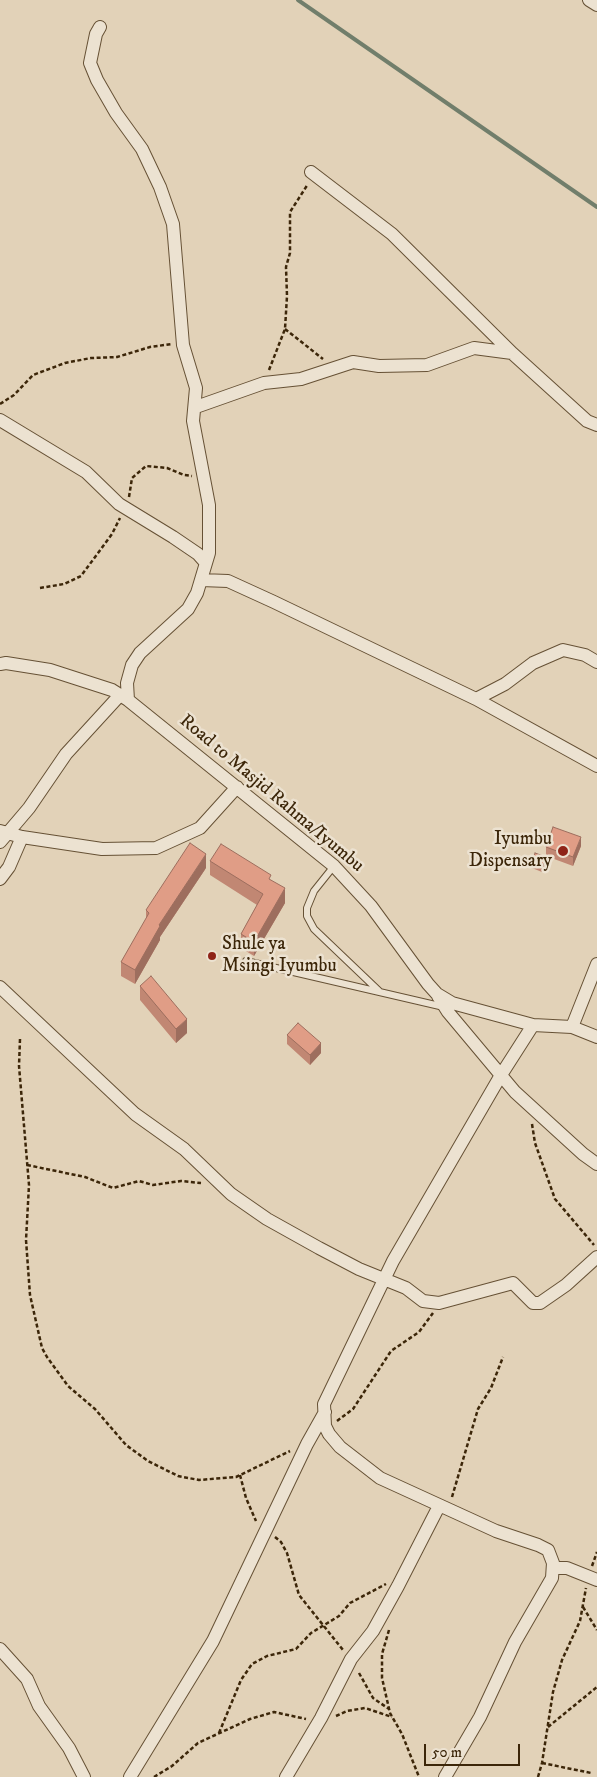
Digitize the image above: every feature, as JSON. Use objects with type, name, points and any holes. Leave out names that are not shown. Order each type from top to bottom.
[{"type":"street","points":[[589,0],[597,5]]},
{"type":"street","points":[[3,835],[29,808],[66,754],[124,697],[132,665],[140,653],[188,609],[197,593],[209,553],[209,505],[194,430],[196,388],[183,345],[173,224],[160,187],[142,149],[116,114],[90,63],[96,34],[100,27]]},
{"type":"street","points":[[311,172],[392,234],[512,353],[587,421],[597,425]]},
{"type":"street","points":[[196,407],[264,383],[300,379],[353,362],[379,366],[427,365],[474,348],[512,353]]},
{"type":"street","points":[[0,420],[86,472],[119,504],[182,543],[206,562]]},
{"type":"street","points":[[201,580],[228,581],[476,699],[597,766]]},
{"type":"street","points":[[476,699],[505,684],[533,662],[563,650],[585,655],[597,662]]},
{"type":"street","points":[[585,655],[597,650]]},
{"type":"street","name":"Road to Masjid Rahma/Iyumbu","points":[[2,660],[50,670],[112,690],[124,697],[334,866],[371,906],[437,994],[459,1006],[533,1025],[572,1027],[597,1037]]},
{"type":"street","points":[[3,835],[102,849],[156,848],[200,828],[237,787]]},
{"type":"street","points":[[0,880],[9,867],[22,837]]},
{"type":"street","points":[[572,1027],[597,964]]},
{"type":"street","points":[[0,987],[135,1114],[184,1149],[204,1166],[222,1187],[268,1219],[359,1269],[406,1288],[423,1301],[438,1303],[513,1283],[533,1303],[540,1302],[566,1285],[597,1257]]},
{"type":"street","points":[[437,994],[444,1007],[501,1075],[537,1112],[597,1164]]},
{"type":"street","points":[[445,1777],[480,1717],[515,1642],[552,1578],[553,1563],[548,1550],[496,1531],[380,1478],[340,1447],[325,1426],[324,1404],[384,1279],[501,1075],[533,1025]]},
{"type":"street","points":[[130,1777],[212,1641],[307,1444],[325,1412]]},
{"type":"street","points":[[286,1777],[321,1718],[352,1659],[373,1631],[444,1508]]},
{"type":"street","points":[[553,1568],[567,1568],[593,1578]]},
{"type":"street","points":[[0,1649],[27,1680],[39,1706],[69,1748],[84,1777]]},
{"type":"lane","points":[[334,866],[314,891],[307,908],[307,916],[314,928],[381,992]]},
{"type":"lane","points":[[246,961],[444,1007]]},
{"type":"path","points":[[264,383],[285,330],[286,267],[290,253],[290,212],[305,189],[311,172]]},
{"type":"path","points":[[285,330],[334,367]]},
{"type":"path","points":[[0,404],[14,395],[33,376],[65,363],[78,359],[129,355],[150,347],[166,344],[183,345]]},
{"type":"path","points":[[20,1039],[18,1066],[29,1185],[26,1240],[30,1295],[37,1318],[42,1348],[47,1357],[68,1386],[95,1409],[126,1445],[148,1461],[178,1476],[199,1480],[240,1476],[307,1444]]},
{"type":"path","points":[[537,1112],[533,1118],[532,1126],[535,1143],[555,1199],[597,1248]]},
{"type":"path","points":[[27,1165],[85,1177],[112,1188],[139,1182],[153,1185],[194,1182],[222,1187]]},
{"type":"path","points":[[325,1426],[345,1416],[353,1409],[391,1351],[419,1332],[438,1303]]},
{"type":"path","points":[[444,1508],[478,1409],[491,1388],[503,1357]]},
{"type":"path","points":[[240,1476],[246,1498],[258,1524],[284,1547],[299,1595],[352,1659],[373,1698],[389,1709]]},
{"type":"path","points":[[538,1777],[542,1764],[557,1676],[580,1621],[593,1578],[597,1552]]},
{"type":"path","points":[[219,1733],[241,1680],[252,1664],[267,1656],[296,1649],[311,1633],[339,1616],[350,1603],[380,1586],[387,1584],[398,1586]]},
{"type":"path","points":[[583,1607],[597,1630]]},
{"type":"path","points":[[390,1626],[381,1665],[389,1709],[402,1734],[419,1777]]},
{"type":"path","points":[[548,1727],[597,1687]]},
{"type":"path","points":[[154,1777],[172,1766],[198,1742],[250,1719],[274,1712],[304,1719],[321,1718],[365,1708],[392,1717]]},
{"type":"path","points":[[542,1764],[591,1773]]},
{"type":"building","points":[[553,827],[581,837],[573,857],[546,847]]},
{"type":"building","points":[[190,843],[206,854],[159,925],[135,970],[121,962],[149,913],[146,910]]},
{"type":"building","points":[[221,844],[271,875],[269,879],[285,888],[254,942],[241,934],[263,894],[210,861]]},
{"type":"building","points":[[535,853],[546,857],[542,867],[532,864]]},
{"type":"building","points":[[151,976],[187,1019],[176,1029],[140,986]]},
{"type":"building","points":[[298,1023],[321,1043],[310,1055],[287,1035]]},
{"type":"waterway","points":[[298,0],[597,207]]},
{"type":"place","name":"Iyumbu Dispensary","points":[[563,851]]},
{"type":"place","name":"Shule ya Msingi Iyumbu","points":[[212,956]]}]
